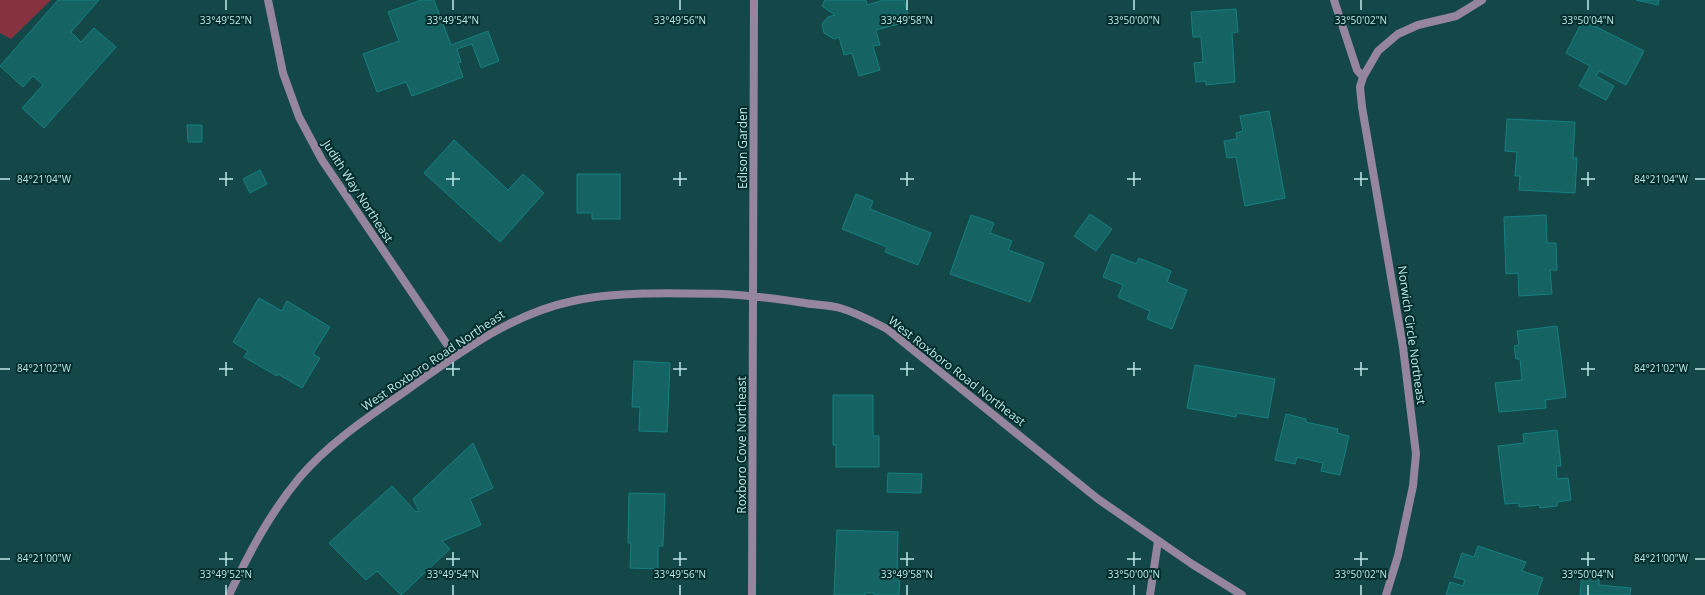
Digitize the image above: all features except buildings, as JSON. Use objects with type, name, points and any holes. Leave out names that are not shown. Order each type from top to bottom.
[{"type":"street","name":"Judith Way Northeast","points":[[268,0],[283,73],[299,117],[322,160],[455,356]]},
{"type":"street","name":"Edison Garden","points":[[754,0],[754,296]]},
{"type":"street","points":[[1334,0],[1357,70],[1363,77],[1378,51],[1398,34],[1418,25],[1456,16],[1482,0]]},
{"type":"street","name":"Norwich Circle Northeast","points":[[1363,77],[1360,87],[1362,107],[1403,347],[1416,454],[1414,486],[1398,556],[1386,595]]},
{"type":"street","name":"West Roxboro Road Northeast","points":[[229,595],[252,547],[280,503],[301,476],[328,449],[362,421],[455,356],[514,320],[572,301],[616,296],[702,293],[754,296],[838,308],[865,317],[887,329],[1098,499],[1192,564],[1242,595]]},
{"type":"street","name":"Roxboro Cove Northeast","points":[[752,595],[754,296]]},
{"type":"street","points":[[1150,595],[1158,541]]},
{"type":"shaded area","points":[[0,0],[51,0],[11,39],[0,33]]}]
